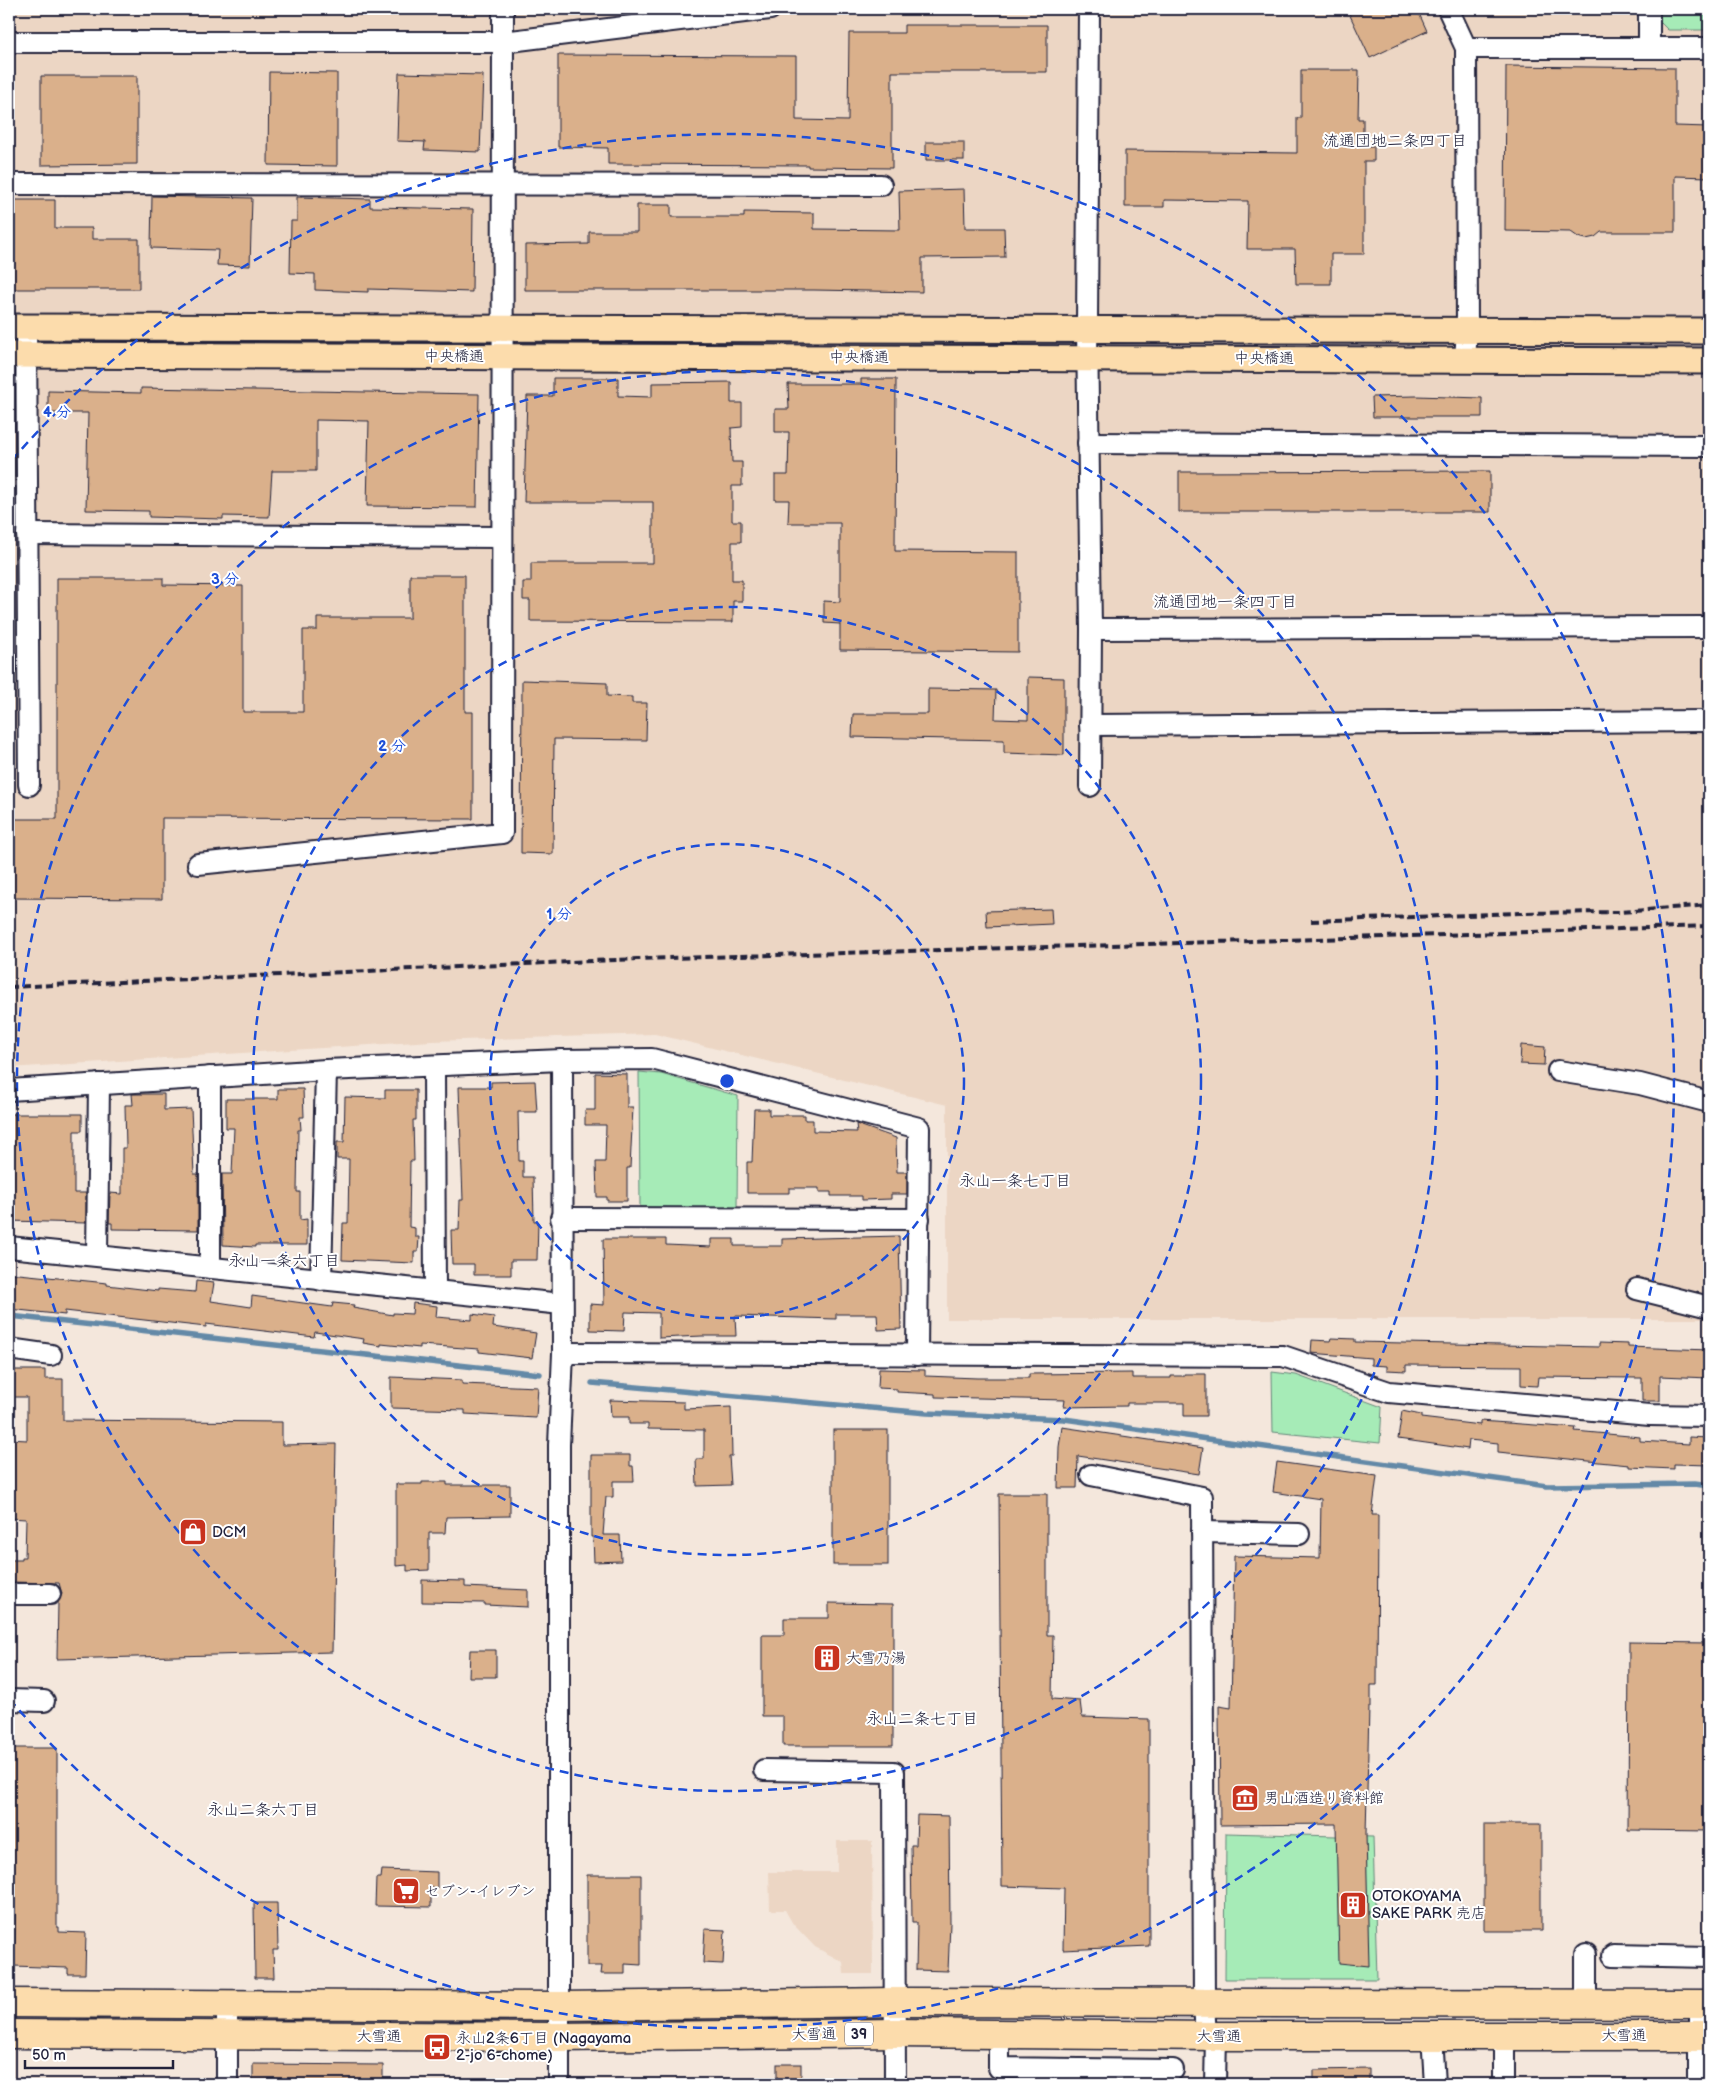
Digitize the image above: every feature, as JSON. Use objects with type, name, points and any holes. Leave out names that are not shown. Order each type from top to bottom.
[{"type":"highway","name":"大雪通","points":[[9,2003],[560,2006],[895,2002],[1704,2004]]},
{"type":"highway","name":"大雪通","points":[[9,2034],[559,2037],[895,2033],[1211,2036],[1432,2034],[1704,2036]]},
{"type":"main road","name":"中央橋通","points":[[17,327],[1087,328],[1709,331]]},
{"type":"main road","name":"中央橋通","points":[[18,355],[1709,360]]},
{"type":"street","points":[[198,864],[502,833],[503,9]]},
{"type":"street","points":[[9,42],[502,42],[770,9]]},
{"type":"street","points":[[1089,9],[1087,328],[1091,629],[1090,786]]},
{"type":"street","points":[[1448,9],[1466,48],[1467,330],[1465,359]]},
{"type":"street","points":[[1649,9],[1649,48]]},
{"type":"street","points":[[1466,48],[1709,48]]},
{"type":"street","points":[[9,184],[882,185]]},
{"type":"street","points":[[17,327],[27,534],[29,785]]},
{"type":"street","points":[[1088,443],[1709,446]]},
{"type":"street","points":[[27,534],[501,537]]},
{"type":"street","points":[[1091,629],[1709,627]]},
{"type":"street","points":[[1090,725],[1709,721]]},
{"type":"street","points":[[559,2084],[559,1445],[563,1353],[561,1218],[562,1060]]},
{"type":"street","points":[[9,1090],[326,1070],[434,1067],[562,1060],[652,1060],[919,1128],[917,1355]]},
{"type":"street","points":[[434,1067],[435,1291]]},
{"type":"street","points":[[321,1280],[326,1070]]},
{"type":"street","points":[[1558,1071],[1640,1084],[1709,1102]]},
{"type":"street","points":[[210,1077],[210,1268]]},
{"type":"street","points":[[97,1255],[99,1084]]},
{"type":"street","points":[[561,1218],[919,1220]]},
{"type":"street","points":[[9,1247],[562,1304]]},
{"type":"street","points":[[1637,1288],[1709,1307]]},
{"type":"street","points":[[9,1349],[51,1355]]},
{"type":"street","points":[[563,1353],[1283,1356],[1389,1392],[1650,1415],[1709,1416]]},
{"type":"street","points":[[1091,1475],[1202,1497],[1204,2004],[1211,2036],[1215,2084]]},
{"type":"street","points":[[1202,1532],[1300,1534]]},
{"type":"street","points":[[9,1594],[50,1594]]},
{"type":"street","points":[[9,1700],[44,1701]]},
{"type":"street","points":[[764,1770],[894,1772],[895,2084]]},
{"type":"street","points":[[1586,1954],[1586,2004]]},
{"type":"street","points":[[1613,1955],[1709,1957]]},
{"type":"street","points":[[227,2084],[228,2004]]},
{"type":"street","points":[[1699,2084],[1704,2036],[1704,2004]]},
{"type":"street","points":[[999,2034],[999,2068],[1173,2070]]},
{"type":"street","points":[[1432,2034],[1435,2084]]},
{"type":"street","points":[[1504,2036],[1504,2084]]},
{"type":"shaded area","points":[[9,9],[1709,9],[1709,1319],[947,1319],[947,1105],[655,1034],[432,1041],[9,1068]]},
{"type":"shaded area","points":[[837,1841],[872,1841],[873,1974],[844,1974],[843,1962],[815,1947],[793,1924],[785,1910],[770,1910],[769,1872],[837,1872]]},
{"type":"green space","points":[[1659,9],[1709,9],[1709,30],[1668,30],[1659,21]]},
{"type":"green space","points":[[639,1072],[661,1074],[738,1096],[737,1208],[640,1207]]},
{"type":"green space","points":[[1272,1372],[1296,1375],[1382,1407],[1380,1443],[1273,1432]]},
{"type":"green space","points":[[1226,1833],[1373,1837],[1377,1979],[1225,1979]]},
{"type":"building","points":[[1347,9],[1417,9],[1427,31],[1370,58]]},
{"type":"building","points":[[904,25],[1047,25],[1047,72],[892,72],[892,168],[808,167],[808,165],[608,164],[608,148],[558,147],[558,55],[796,56],[796,120],[848,121],[849,33],[904,33]]},
{"type":"building","points":[[1506,66],[1675,68],[1675,126],[1709,127],[1709,177],[1675,176],[1675,232],[1601,232],[1595,237],[1586,239],[1578,237],[1571,232],[1505,231]]},
{"type":"building","points":[[1301,70],[1359,70],[1358,119],[1363,119],[1363,146],[1374,146],[1374,161],[1364,161],[1364,254],[1331,254],[1331,284],[1296,284],[1295,249],[1247,249],[1248,201],[1164,200],[1164,207],[1125,207],[1125,151],[1297,153],[1297,118],[1301,118]]},
{"type":"building","points":[[269,72],[337,73],[337,166],[268,165]]},
{"type":"building","points":[[399,73],[483,75],[480,152],[424,150],[425,142],[397,141]]},
{"type":"building","points":[[41,76],[137,76],[137,164],[41,165]]},
{"type":"building","points":[[926,142],[964,142],[964,160],[926,160]]},
{"type":"building","points":[[964,189],[965,228],[1004,228],[1005,257],[922,258],[922,292],[525,290],[525,245],[589,244],[589,232],[637,232],[637,205],[671,205],[671,217],[744,217],[744,212],[814,213],[814,229],[900,230],[899,191]]},
{"type":"building","points":[[152,196],[252,198],[250,266],[217,265],[218,250],[151,248]]},
{"type":"building","points":[[297,197],[370,199],[370,207],[473,209],[472,292],[368,289],[368,292],[315,290],[315,274],[290,273],[291,221],[297,221]]},
{"type":"building","points":[[9,200],[55,200],[55,228],[92,228],[92,239],[139,239],[139,289],[9,289]]},
{"type":"building","points":[[553,378],[618,378],[618,396],[652,397],[652,383],[731,382],[731,403],[742,403],[742,427],[731,428],[732,462],[742,462],[742,486],[732,486],[732,521],[741,521],[741,542],[732,542],[732,580],[742,580],[742,601],[733,601],[733,622],[530,621],[530,600],[523,600],[523,582],[531,582],[531,563],[653,563],[653,502],[524,502],[527,396],[553,396]]},
{"type":"building","points":[[861,379],[896,379],[895,551],[1018,552],[1018,652],[840,650],[840,624],[824,623],[824,601],[840,602],[840,523],[788,523],[789,500],[775,500],[775,475],[788,475],[789,432],[775,432],[775,409],[789,409],[788,384],[861,384]]},
{"type":"building","points":[[141,388],[479,394],[477,507],[367,506],[369,421],[316,420],[316,471],[272,471],[269,517],[223,516],[223,519],[149,517],[149,511],[86,510],[88,413],[48,413],[48,391],[141,393]]},
{"type":"building","points":[[1372,397],[1482,398],[1482,417],[1373,417]]},
{"type":"building","points":[[1490,471],[1490,512],[1179,512],[1179,472]]},
{"type":"building","points":[[410,575],[465,575],[465,712],[473,712],[473,819],[162,818],[162,899],[9,898],[9,819],[57,819],[57,578],[163,578],[163,585],[243,586],[243,712],[303,712],[303,630],[317,630],[317,618],[410,618]]},
{"type":"building","points":[[1028,677],[1064,678],[1064,755],[1004,753],[1004,740],[852,737],[853,714],[928,714],[928,689],[996,690],[995,719],[1028,720]]},
{"type":"building","points":[[522,680],[607,683],[607,696],[632,697],[632,703],[647,703],[646,740],[554,739],[553,854],[521,853]]},
{"type":"building","points":[[1051,909],[1052,924],[987,927],[986,911]]},
{"type":"building","points":[[1521,1045],[1545,1047],[1544,1065],[1520,1064]]},
{"type":"building","points":[[595,1073],[627,1074],[627,1107],[633,1107],[630,1168],[627,1168],[627,1201],[607,1201],[607,1197],[597,1197],[596,1162],[605,1162],[606,1125],[585,1125],[585,1110],[595,1110]]},
{"type":"building","points":[[535,1081],[537,1112],[518,1112],[519,1161],[523,1161],[523,1177],[533,1177],[534,1221],[538,1221],[537,1260],[511,1260],[511,1275],[474,1275],[474,1264],[452,1264],[451,1230],[459,1230],[460,1200],[463,1200],[459,1087],[491,1087],[491,1082]]},
{"type":"building","points":[[278,1089],[303,1089],[304,1117],[300,1117],[301,1130],[298,1130],[297,1192],[300,1192],[300,1220],[307,1219],[307,1245],[255,1245],[255,1247],[223,1245],[222,1174],[232,1174],[234,1128],[226,1128],[226,1099],[278,1099]]},
{"type":"building","points":[[385,1090],[416,1090],[416,1120],[413,1120],[414,1161],[410,1161],[409,1227],[415,1228],[415,1237],[419,1237],[418,1252],[414,1252],[414,1263],[342,1260],[343,1223],[348,1223],[349,1159],[337,1159],[337,1142],[344,1142],[345,1097],[385,1098]]},
{"type":"building","points":[[132,1094],[164,1094],[164,1110],[191,1109],[194,1174],[198,1174],[198,1230],[112,1229],[112,1223],[109,1223],[110,1193],[122,1194],[122,1148],[126,1148],[125,1105],[133,1105]]},
{"type":"building","points":[[754,1109],[769,1109],[769,1115],[805,1115],[805,1120],[813,1120],[813,1131],[857,1132],[856,1124],[896,1138],[897,1172],[907,1172],[907,1194],[891,1194],[891,1199],[862,1200],[862,1196],[831,1196],[831,1192],[819,1192],[819,1188],[789,1188],[789,1193],[747,1193],[747,1162],[752,1162]]},
{"type":"building","points":[[9,1114],[82,1114],[82,1131],[74,1131],[74,1193],[86,1193],[86,1223],[9,1221]]},
{"type":"building","points":[[899,1236],[901,1329],[878,1330],[877,1314],[836,1314],[836,1319],[735,1316],[736,1336],[659,1338],[659,1313],[625,1312],[624,1331],[590,1330],[590,1304],[604,1305],[603,1239],[666,1239],[666,1245],[711,1247],[711,1239],[734,1239],[734,1246],[782,1246],[782,1239]]},
{"type":"building","points":[[9,1273],[107,1283],[107,1285],[158,1291],[158,1289],[195,1292],[196,1281],[214,1283],[211,1301],[251,1307],[252,1296],[332,1307],[333,1303],[354,1305],[353,1308],[393,1315],[393,1313],[412,1314],[413,1303],[437,1306],[436,1317],[472,1320],[472,1314],[494,1317],[493,1327],[536,1333],[532,1358],[479,1352],[479,1349],[420,1345],[420,1348],[381,1344],[381,1346],[363,1343],[364,1339],[315,1332],[314,1337],[206,1324],[206,1327],[65,1311],[65,1315],[9,1309]]},
{"type":"building","points":[[1331,1338],[1355,1339],[1355,1342],[1599,1347],[1599,1343],[1628,1344],[1628,1347],[1709,1350],[1709,1378],[1660,1376],[1660,1401],[1642,1401],[1642,1378],[1538,1377],[1537,1386],[1521,1385],[1521,1366],[1406,1365],[1406,1371],[1387,1370],[1387,1366],[1371,1365],[1371,1358],[1311,1353],[1312,1340],[1330,1341]]},
{"type":"building","points":[[879,1369],[925,1370],[925,1376],[977,1378],[1029,1378],[1029,1374],[1132,1373],[1132,1378],[1171,1378],[1171,1376],[1184,1376],[1184,1374],[1206,1374],[1206,1416],[1184,1416],[1184,1403],[1127,1403],[1127,1406],[1064,1407],[1065,1400],[935,1397],[935,1394],[897,1392],[897,1389],[878,1388]]},
{"type":"building","points":[[12,1370],[45,1370],[45,1379],[63,1379],[63,1420],[282,1422],[282,1445],[336,1444],[332,1652],[57,1659],[58,1602],[62,1594],[59,1583],[9,1582],[9,1560],[22,1560],[22,1557],[25,1557],[26,1519],[9,1518],[9,1439],[27,1440],[27,1397],[12,1397]]},
{"type":"building","points":[[391,1377],[462,1380],[462,1384],[538,1387],[536,1418],[465,1414],[465,1410],[391,1408]]},
{"type":"building","points":[[610,1400],[684,1402],[684,1409],[731,1407],[732,1456],[729,1456],[731,1485],[697,1486],[696,1459],[704,1459],[704,1430],[648,1429],[648,1424],[629,1424],[629,1417],[611,1417]]},
{"type":"building","points":[[1402,1411],[1421,1415],[1421,1418],[1480,1425],[1480,1421],[1576,1428],[1575,1431],[1640,1437],[1640,1441],[1689,1444],[1689,1437],[1709,1438],[1709,1465],[1674,1464],[1674,1469],[1629,1467],[1629,1465],[1498,1452],[1498,1443],[1469,1440],[1468,1449],[1398,1439]]},
{"type":"building","points":[[1062,1427],[1203,1448],[1199,1474],[1078,1456],[1077,1488],[1058,1488],[1059,1447]]},
{"type":"building","points":[[833,1430],[888,1430],[888,1565],[833,1565]]},
{"type":"building","points":[[591,1455],[630,1455],[630,1466],[633,1466],[634,1481],[613,1481],[613,1497],[606,1497],[603,1535],[620,1535],[621,1561],[594,1562],[593,1537],[591,1537]]},
{"type":"building","points":[[1277,1462],[1377,1476],[1372,1515],[1378,1515],[1377,1685],[1371,1685],[1371,1707],[1369,1707],[1366,1834],[1369,1966],[1339,1963],[1336,1824],[1220,1825],[1219,1706],[1231,1708],[1234,1556],[1320,1558],[1321,1499],[1273,1492]]},
{"type":"building","points":[[422,1482],[447,1482],[447,1485],[510,1485],[510,1516],[446,1517],[445,1533],[429,1533],[429,1570],[407,1571],[407,1565],[396,1566],[396,1484],[422,1484]]},
{"type":"building","points":[[999,1494],[1047,1494],[1047,1635],[1053,1635],[1052,1699],[1080,1701],[1082,1717],[1149,1719],[1149,1946],[1063,1950],[1064,1888],[1002,1886]]},
{"type":"building","points":[[422,1580],[465,1581],[465,1587],[528,1590],[528,1607],[485,1605],[485,1603],[422,1602]]},
{"type":"building","name":"大雪乃湯","points":[[829,1603],[893,1604],[893,1746],[783,1746],[783,1716],[762,1716],[762,1635],[784,1635],[784,1618],[829,1618]]},
{"type":"building","points":[[1629,1642],[1709,1643],[1709,1831],[1628,1830]]},
{"type":"building","points":[[470,1650],[496,1650],[496,1677],[469,1677]]},
{"type":"building","points":[[9,1748],[57,1748],[57,1927],[59,1927],[59,1932],[86,1933],[85,1974],[68,1974],[68,1968],[14,1966],[15,1914],[9,1914]]},
{"type":"building","points":[[917,1815],[949,1816],[950,1923],[948,1971],[916,1970],[917,1923],[912,1923],[911,1845],[916,1845]]},
{"type":"building","points":[[1484,1824],[1541,1824],[1541,1931],[1484,1931]]},
{"type":"building","points":[[382,1870],[437,1872],[437,1888],[431,1888],[431,1907],[375,1906],[376,1878],[381,1878]]},
{"type":"building","points":[[587,1875],[641,1875],[641,1965],[625,1964],[625,1974],[601,1974],[602,1966],[587,1966]]},
{"type":"building","points":[[254,1903],[277,1903],[278,1950],[273,1950],[274,1978],[255,1978]]},
{"type":"building","points":[[705,1929],[725,1930],[723,1964],[703,1963]]},
{"type":"building","points":[[253,2064],[383,2065],[383,2084],[253,2084]]},
{"type":"building","points":[[777,2064],[801,2064],[801,2084],[777,2084]]},
{"type":"building","points":[[1369,2069],[1369,2084],[1314,2084],[1314,2070]]},
{"type":"waterway","points":[[10,1316],[540,1374]]},
{"type":"waterway","points":[[592,1383],[927,1413],[1064,1419],[1547,1486],[1695,1484],[1709,1486]]},
{"type":"railway","points":[[1311,921],[1519,913],[1621,912],[1709,905]]},
{"type":"railway","points":[[9,987],[637,959],[1709,926]]},
{"type":"place","name":"DCM","points":[[193,1532]]},
{"type":"place","name":"大雪乃湯","points":[[827,1658]]},
{"type":"place","name":"男山酒造り資料館","points":[[1245,1798]]},
{"type":"place","name":"セブン-イレブン","points":[[406,1891]]},
{"type":"place","name":"OTOKOYAMA SAKE PARK 売店","points":[[1353,1905]]},
{"type":"place","name":"永山2条6丁目 (Nagayama 2-jo 6-chome)","points":[[437,2047]]},
{"type":"district","name":"流通団地二条四丁目","points":[[1395,140]]},
{"type":"district","name":"流通団地一条四丁目","points":[[1225,601]]},
{"type":"district","name":"永山一条七丁目","points":[[1015,1180]]},
{"type":"district","name":"永山一条六丁目","points":[[284,1260]]},
{"type":"district","name":"永山二条七丁目","points":[[922,1718]]},
{"type":"district","name":"永山二条六丁目","points":[[263,1809]]}]
